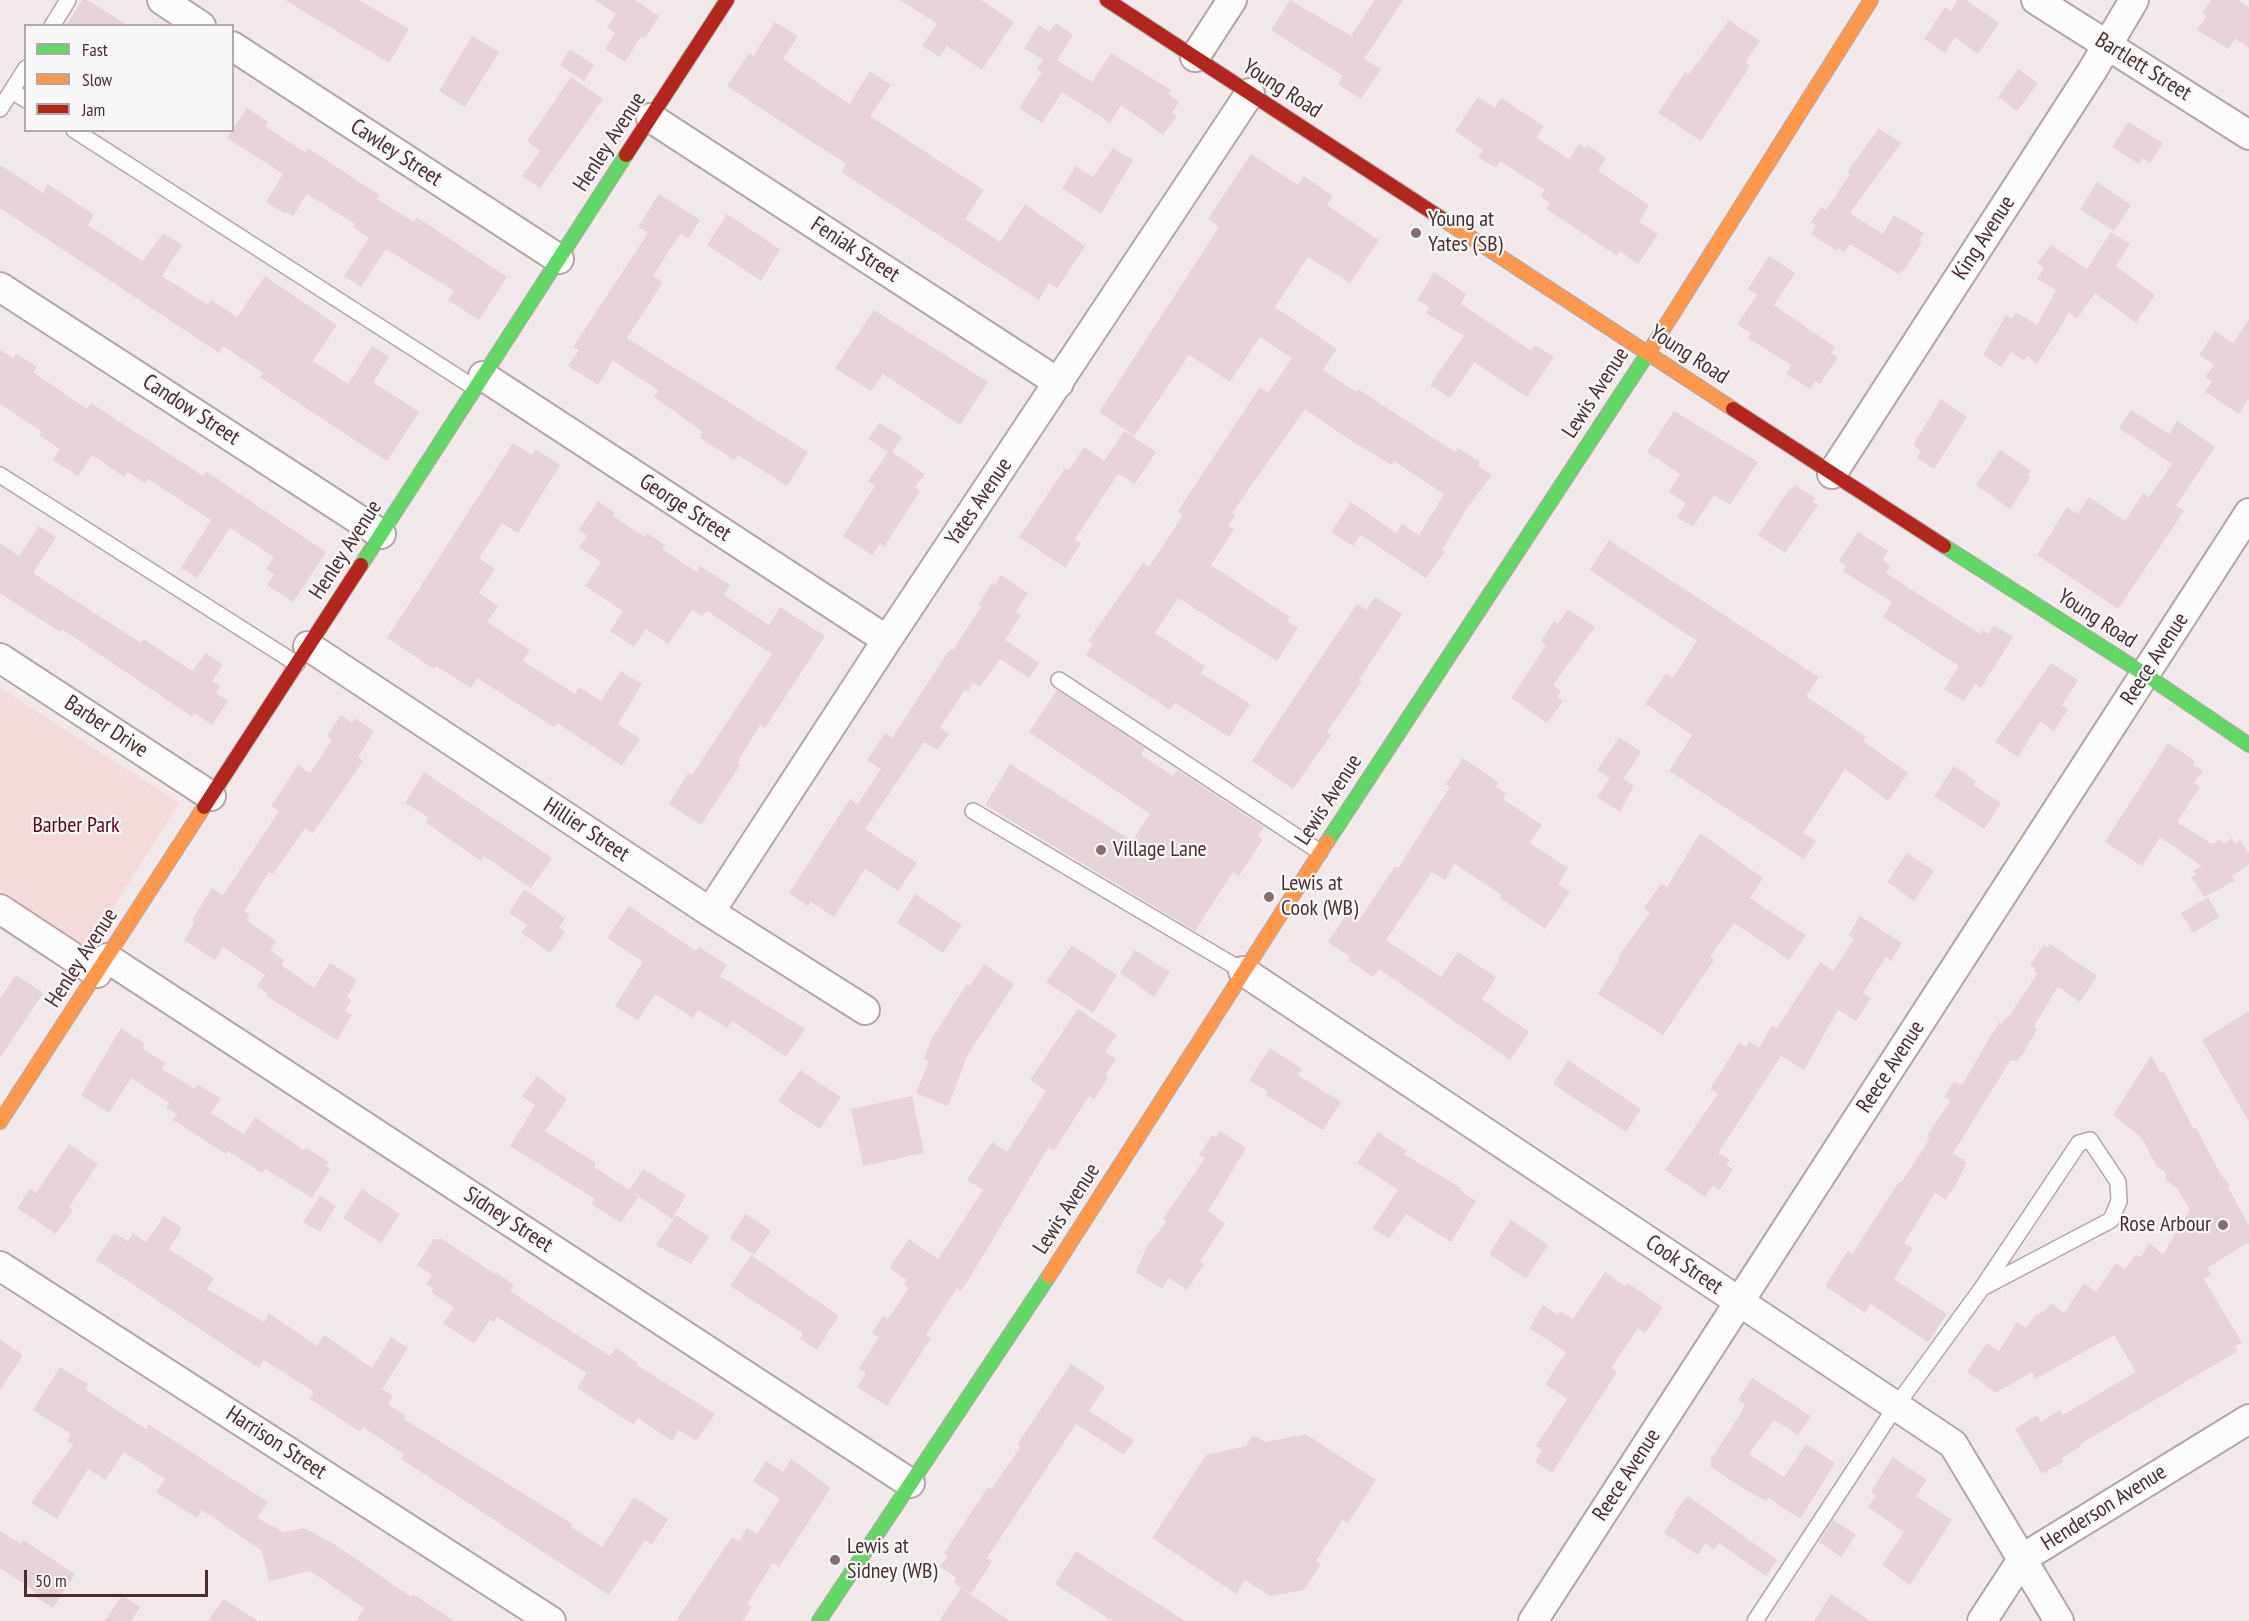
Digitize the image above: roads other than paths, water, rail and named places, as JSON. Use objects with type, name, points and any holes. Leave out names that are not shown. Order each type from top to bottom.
[{"type":"street","points":[[162,0],[198,24]]},
{"type":"street","name":"Henley Avenue","points":[[0,1122],[727,0]]},
{"type":"street","name":"Young Road","points":[[1107,0],[1832,474],[2146,675],[2241,740]]},
{"type":"street","points":[[1195,57],[1232,0]]},
{"type":"street","name":"Lewis Avenue","points":[[819,1621],[1044,1284],[1320,852],[1648,353],[1871,0]]},
{"type":"street","name":"Bartlett Street","points":[[2036,0],[2249,135]]},
{"type":"street","name":"King Avenue","points":[[1832,474],[2134,0]]},
{"type":"street","name":"Cawley Street","points":[[234,47],[559,260]]},
{"type":"street","name":"Yates Avenue","points":[[710,912],[887,640],[1250,93]]},
{"type":"street","name":"Feniak Street","points":[[651,118],[1059,383]]},
{"type":"street","name":"Candow Street","points":[[0,287],[381,534]]},
{"type":"street","name":"George Street","points":[[479,382],[887,640]]},
{"type":"street","name":"Reece Avenue","points":[[1533,1621],[2249,513]]},
{"type":"street","name":"Hillier Street","points":[[303,655],[865,1010]]},
{"type":"street","name":"Barber Drive","points":[[0,658],[211,796]]},
{"type":"street","points":[[2241,740],[2249,761]]},
{"type":"street","points":[[0,909],[102,965]]},
{"type":"street","name":"Sidney Street","points":[[102,965],[910,1483]]},
{"type":"street","name":"Cook Street","points":[[1243,971],[1953,1444],[2059,1621]]},
{"type":"street","name":"Harrison Street","points":[[0,1266],[551,1621]]},
{"type":"street","name":"Henderson Avenue","points":[[1982,1621],[2023,1558],[2249,1419]]},
{"type":"lane","points":[[53,24],[68,0]]},
{"type":"lane","points":[[0,109],[24,71]]},
{"type":"lane","points":[[12,91],[24,99]]},
{"type":"lane","points":[[77,132],[479,382]]},
{"type":"lane","points":[[0,475],[303,655]]},
{"type":"lane","points":[[1059,680],[1320,852]]},
{"type":"lane","points":[[973,811],[1243,971]]},
{"type":"lane","points":[[0,1086],[17,1096]]},
{"type":"lane","points":[[1755,1621],[1896,1406],[1982,1288],[2079,1143],[2090,1140],[2118,1182],[2119,1202],[2111,1220],[1982,1288]]},
{"type":"place","name":"Young at Yates (SB)","points":[[1416,233]]},
{"type":"place","name":"Village Lane","points":[[1101,850]]},
{"type":"place","name":"Lewis at Cook (WB)","points":[[1269,897]]},
{"type":"place","name":"Rose Arbour","points":[[2223,1225]]},
{"type":"place","name":"Lewis at Sidney (WB)","points":[[835,1560]]},
{"type":"park label","name":"Barber Park","points":[[76,826]]}]
